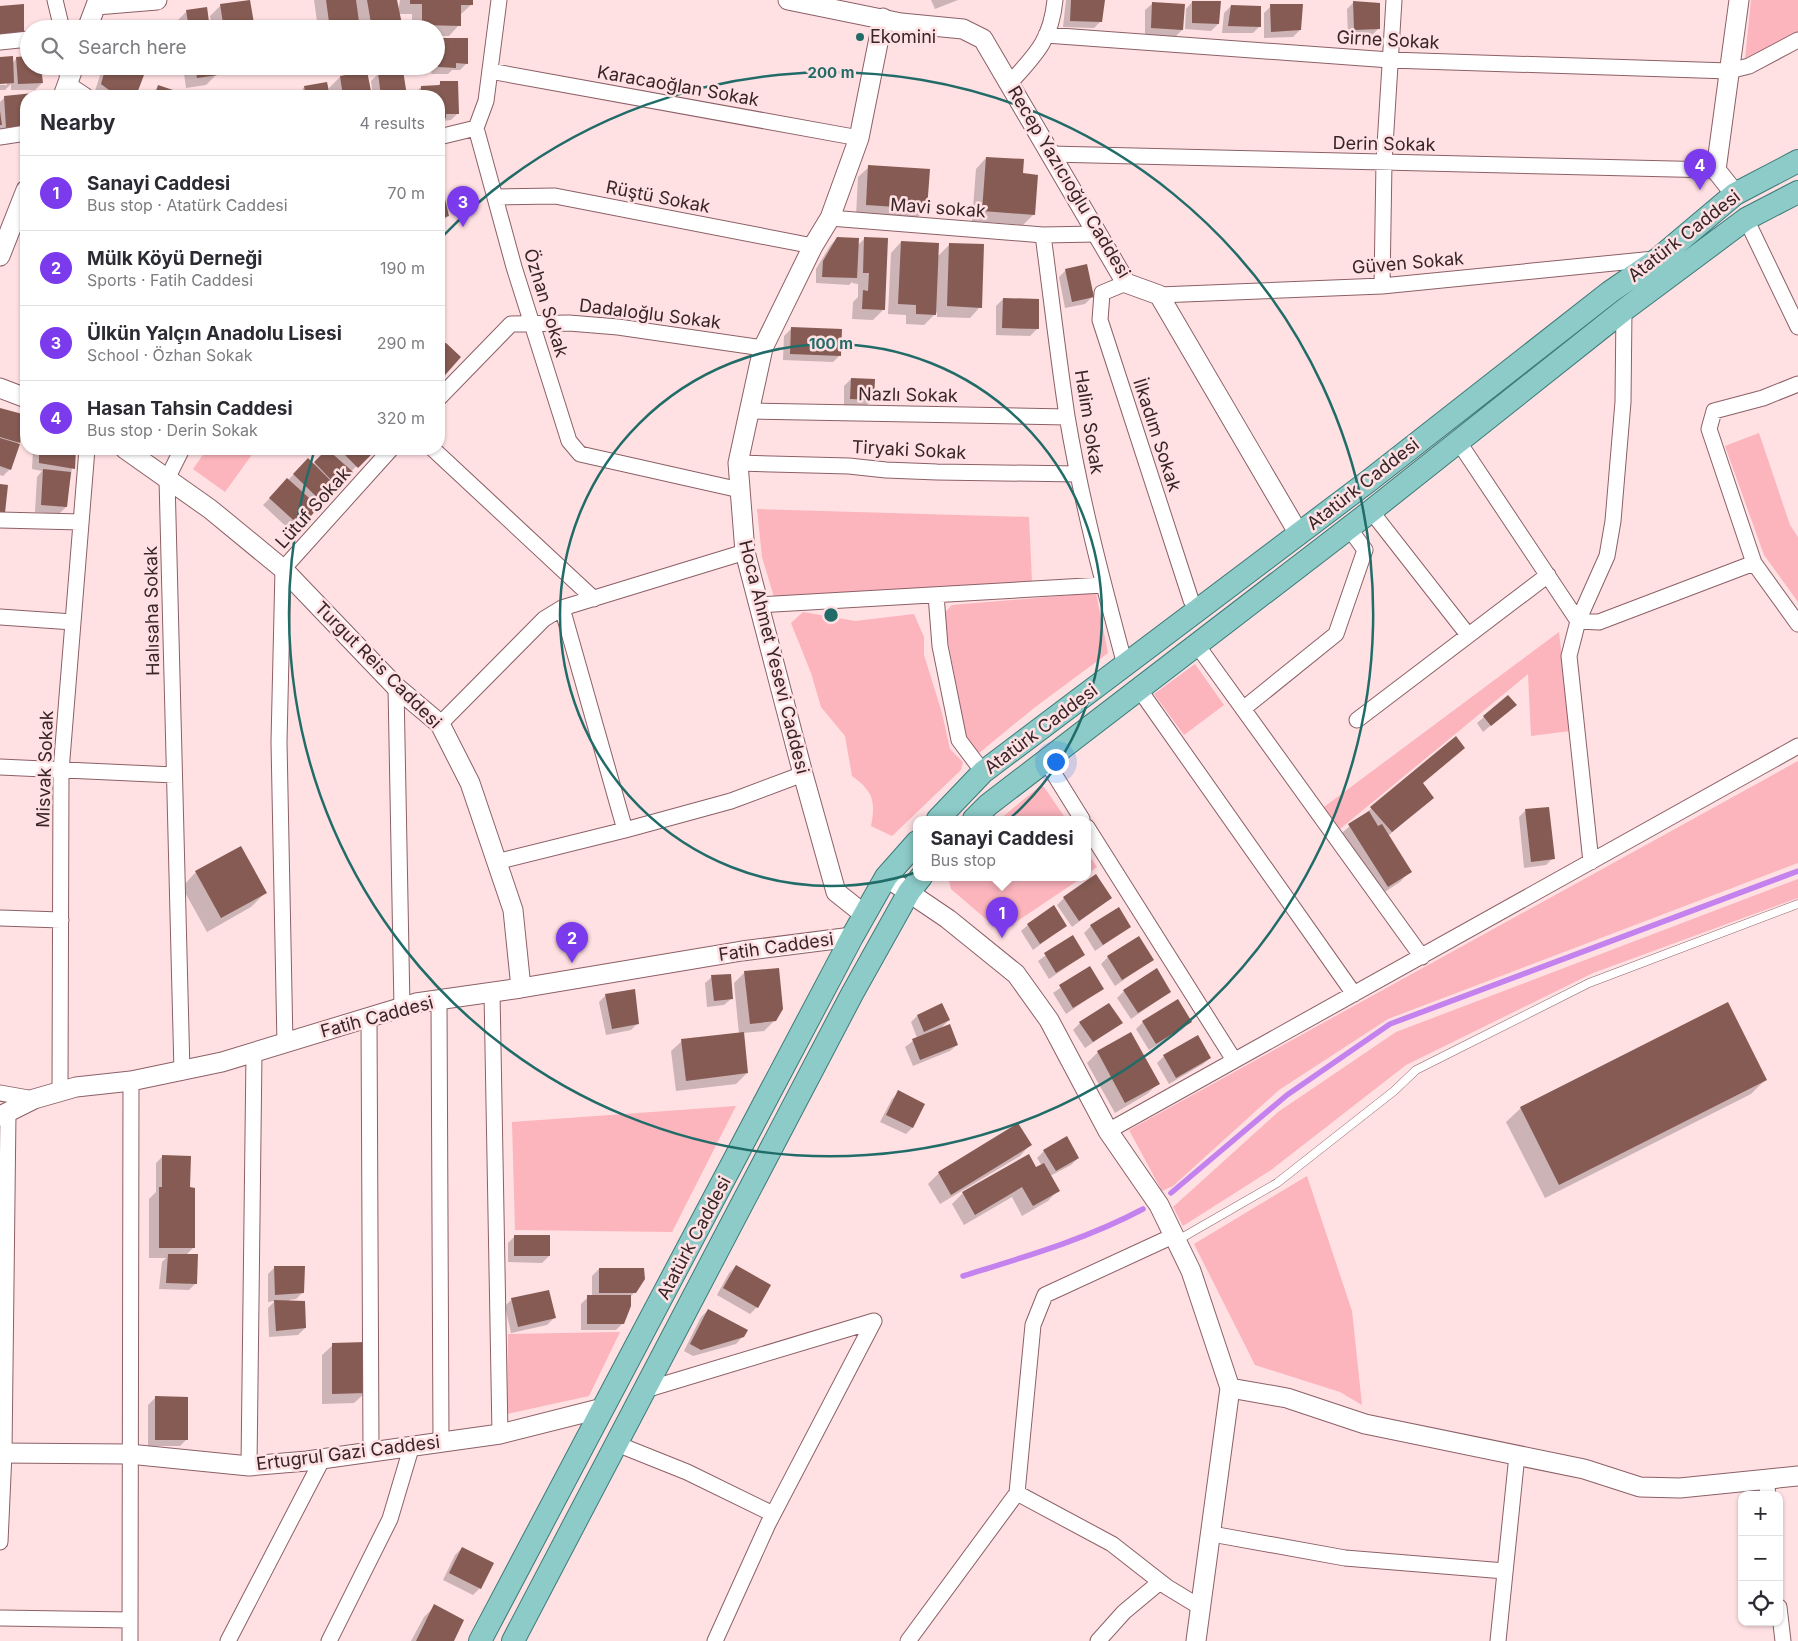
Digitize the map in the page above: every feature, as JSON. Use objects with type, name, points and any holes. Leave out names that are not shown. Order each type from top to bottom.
[{"type":"main road","name":"Atatürk Caddesi","points":[[941,816],[983,772],[1299,534],[1610,292],[1658,259],[1735,194],[1798,161]]},
{"type":"main road","points":[[977,816],[988,805],[1372,511],[1624,310],[1746,219],[1798,192]]},
{"type":"main road","name":"Atatürk Caddesi","points":[[480,1641],[642,1338],[852,936],[886,877],[913,847]]},
{"type":"main road","points":[[513,1641],[852,994],[915,884]]},
{"type":"street","points":[[55,0],[60,20]]},
{"type":"street","points":[[91,20],[97,2],[158,0]]},
{"type":"street","points":[[445,136],[476,128],[486,101],[499,0]]},
{"type":"street","name":"Recep Yazıcıoğlu Caddesi","points":[[788,0],[901,23],[963,29],[983,39],[1126,283],[1159,295]]},
{"type":"street","points":[[1009,84],[1042,46],[1054,15],[1055,0]]},
{"type":"street","points":[[1382,286],[1384,162],[1394,0]]},
{"type":"street","points":[[1735,194],[1716,170],[1739,0]]},
{"type":"street","name":"Hoca Ahmet Yesevi Caddesi","points":[[864,914],[836,892],[802,774],[745,552],[738,463],[763,348],[813,246],[830,218],[858,138],[883,18]]},
{"type":"street","name":"Girne Sokak","points":[[1046,35],[1390,60],[1729,71],[1749,66],[1798,40]]},
{"type":"street","points":[[0,42],[20,40]]},
{"type":"street","name":"Karacaoğlan Sokak","points":[[490,71],[858,138]]},
{"type":"street","points":[[68,78],[80,90]]},
{"type":"street","name":"Özhan Sokak","points":[[476,128],[514,267],[569,441],[580,454],[740,490]]},
{"type":"street","points":[[0,137],[20,134]]},
{"type":"street","name":"Derin Sokak","points":[[1050,154],[1716,170]]},
{"type":"street","name":"Rüştü Sokak","points":[[496,197],[555,196],[813,246]]},
{"type":"street","points":[[0,256],[4,239],[20,203]]},
{"type":"street","name":"Mavi sokak","points":[[830,218],[1043,235]]},
{"type":"street","points":[[1746,219],[1798,327]]},
{"type":"street","points":[[1043,235],[1097,234]]},
{"type":"street","name":"Halim Sokak","points":[[1043,235],[1078,474],[1125,665]]},
{"type":"street","name":"Güven Sokak","points":[[1159,295],[1382,286],[1658,259]]},
{"type":"street","name":"İlkadım Sokak","points":[[1126,283],[1102,293],[1100,320],[1191,600],[1199,610]]},
{"type":"street","points":[[1159,295],[1299,534]]},
{"type":"street","points":[[1592,862],[1568,656],[1578,621],[1607,556],[1613,521],[1623,402],[1624,310]]},
{"type":"street","name":"Dadaloğlu Sokak","points":[[533,324],[569,323],[618,327],[763,348]]},
{"type":"street","points":[[445,392],[511,324],[533,324]]},
{"type":"street","points":[[1798,384],[1762,398],[1714,411],[1709,429],[1754,563],[1798,624]]},
{"type":"street","points":[[0,388],[20,396]]},
{"type":"street","name":"Nazlı Sokak","points":[[748,411],[1068,416]]},
{"type":"street","points":[[1458,441],[1578,621]]},
{"type":"street","name":"Misvak Sokak","points":[[60,1092],[61,771],[87,455]]},
{"type":"street","name":"Turgut Reis Caddesi","points":[[133,455],[210,509],[284,569],[396,687],[440,724],[470,783],[512,910],[521,988]]},
{"type":"street","name":"Halısaha Sokak","points":[[179,455],[167,479],[182,1072]]},
{"type":"street","name":"Lütuf Sokak","points":[[284,569],[386,455]]},
{"type":"street","points":[[439,455],[594,598]]},
{"type":"street","name":"Tiryaki Sokak","points":[[738,463],[849,466],[920,472],[1078,474]]},
{"type":"street","points":[[1372,511],[1468,635]]},
{"type":"street","points":[[0,520],[81,522]]},
{"type":"street","points":[[1243,709],[1336,634],[1365,550],[1348,528]]},
{"type":"street","points":[[440,724],[544,618],[562,608],[745,552]]},
{"type":"street","points":[[1578,621],[1599,622],[1754,563]]},
{"type":"street","points":[[284,569],[279,742],[285,1044]]},
{"type":"street","points":[[1357,720],[1548,575]]},
{"type":"street","points":[[759,605],[1104,585]]},
{"type":"street","points":[[936,595],[940,646],[959,740],[983,772]]},
{"type":"street","points":[[562,608],[625,830]]},
{"type":"street","points":[[0,617],[73,622]]},
{"type":"street","points":[[1196,645],[1422,957]]},
{"type":"street","points":[[396,687],[402,1008]]},
{"type":"street","points":[[1139,689],[1354,994]]},
{"type":"street","points":[[1108,1131],[1798,746]]},
{"type":"street","points":[[1046,761],[1080,816]]},
{"type":"street","points":[[0,767],[174,776]]},
{"type":"street","points":[[496,862],[731,801],[802,774]]},
{"type":"street","points":[[1091,833],[1234,1060]]},
{"type":"street","points":[[886,877],[915,884],[948,919],[1016,974],[1048,1020],[1108,1131],[1159,1205],[1178,1240],[1191,1271],[1230,1388],[1212,1534],[1196,1641]]},
{"type":"street","points":[[0,918],[61,920]]},
{"type":"street","name":"Fatih Caddesi","points":[[4,1114],[34,1099],[76,1087],[182,1072],[285,1044],[402,1008],[439,1000],[742,951],[852,936]]},
{"type":"street","points":[[492,992],[500,1434]]},
{"type":"street","points":[[439,1000],[441,1441]]},
{"type":"street","points":[[369,1018],[371,1451]]},
{"type":"street","points":[[249,1466],[254,1053]]},
{"type":"street","points":[[130,1641],[131,1080]]},
{"type":"street","points":[[0,1093],[34,1099]]},
{"type":"street","points":[[0,1542],[4,1114]]},
{"type":"street","points":[[908,1641],[1017,1493],[1033,1325],[1045,1295],[1173,1236],[1178,1240]]},
{"type":"street","points":[[646,1390],[874,1322],[773,1514],[715,1641]]},
{"type":"street","points":[[1230,1388],[1287,1398],[1366,1424],[1584,1470],[1640,1488],[1767,1487],[1798,1476]]},
{"type":"street","name":"Ertugrul Gazi Caddesi","points":[[2,1453],[129,1454],[249,1466],[500,1434],[603,1408]]},
{"type":"street","points":[[617,1444],[687,1472],[773,1514]]},
{"type":"street","points":[[329,1641],[390,1519],[412,1445]]},
{"type":"street","points":[[1498,1641],[1517,1456]]},
{"type":"street","points":[[235,1638],[323,1458]]},
{"type":"street","points":[[1017,1493],[1112,1544],[1160,1582],[1200,1607]]},
{"type":"street","points":[[1212,1534],[1345,1558],[1505,1571]]},
{"type":"street","points":[[1098,1641],[1124,1612],[1160,1582]]},
{"type":"street","points":[[0,1618],[130,1620]]},
{"type":"street","points":[[1781,1626],[1783,1641]]},
{"type":"lane","points":[[1178,1240],[1278,1183],[1394,1091],[1416,1070],[1589,983],[1798,904]]},
{"type":"shaded area","points":[[1751,0],[1798,0],[1798,32],[1750,59],[1745,59]]},
{"type":"shaded area","points":[[1759,433],[1790,525],[1798,537],[1798,602],[1764,555],[1725,446]]},
{"type":"shaded area","points":[[203,455],[252,455],[225,492],[193,469]]},
{"type":"shaded area","points":[[757,509],[1029,517],[1032,582],[774,597],[762,557]]},
{"type":"shaded area","points":[[1096,593],[1108,653],[1034,708],[979,753],[966,738],[943,614],[952,605]]},
{"type":"shaded area","points":[[803,612],[855,621],[914,614],[924,637],[924,655],[942,713],[950,749],[963,762],[961,770],[892,836],[871,826],[873,803],[869,792],[852,776],[845,736],[821,707],[811,673],[791,623]]},
{"type":"shaded area","points":[[1559,632],[1570,731],[1531,736],[1528,674],[1340,829],[1324,807]]},
{"type":"shaded area","points":[[1195,664],[1224,705],[1184,735],[1154,694]]},
{"type":"shaded area","points":[[1798,761],[1798,863],[1388,1019],[1279,1090],[1173,1186],[1162,1191],[1129,1130]]},
{"type":"shaded area","points":[[1040,786],[1044,787],[1064,816],[1004,816]]},
{"type":"shaded area","points":[[1091,858],[1097,867],[1091,871]]},
{"type":"shaded area","points":[[1798,879],[1798,898],[1593,973],[1406,1065],[1271,1170],[1183,1226],[1173,1207],[1278,1112],[1396,1032]]},
{"type":"shaded area","points":[[949,881],[1077,881],[1001,932],[951,889]]},
{"type":"shaded area","points":[[736,1106],[672,1232],[515,1230],[512,1122]]},
{"type":"shaded area","points":[[1307,1176],[1352,1311],[1362,1405],[1340,1392],[1255,1365],[1194,1244]]},
{"type":"shaded area","points":[[620,1332],[589,1396],[507,1414],[508,1334]]},
{"type":"building","points":[[250,0],[253,20],[223,20],[220,4]]},
{"type":"building","points":[[326,0],[356,0],[359,20],[329,20]]},
{"type":"building","points":[[367,0],[397,0],[401,20],[370,20]]},
{"type":"building","points":[[410,0],[473,0],[473,5],[461,5],[461,26],[445,26],[445,20],[422,20],[422,4],[410,4]]},
{"type":"building","points":[[1071,0],[1105,0],[1102,22],[1070,21]]},
{"type":"building","points":[[1192,1],[1221,1],[1219,24],[1192,23]]},
{"type":"building","points":[[1353,1],[1380,3],[1380,29],[1354,30]]},
{"type":"building","points":[[1152,2],[1185,4],[1183,30],[1151,28]]},
{"type":"building","points":[[24,4],[24,20],[20,20],[20,36],[0,38],[0,6]]},
{"type":"building","points":[[1270,4],[1303,4],[1301,30],[1271,32]]},
{"type":"building","points":[[1231,5],[1261,6],[1261,27],[1228,26]]},
{"type":"building","points":[[207,7],[209,20],[188,20],[186,10]]},
{"type":"building","points":[[445,38],[468,38],[468,64],[456,63],[456,68],[445,67]]},
{"type":"building","points":[[13,56],[14,83],[0,84],[0,57]]},
{"type":"building","points":[[16,57],[20,57],[20,75],[42,75],[43,83],[18,84]]},
{"type":"building","points":[[104,75],[144,75],[138,90],[109,90],[101,84]]},
{"type":"building","points":[[196,75],[218,75],[197,78]]},
{"type":"building","points":[[368,75],[371,90],[342,90],[340,76]]},
{"type":"building","points":[[378,75],[404,75],[406,90],[380,90]]},
{"type":"building","points":[[440,81],[458,81],[459,114],[446,114],[445,118],[445,90],[421,90],[421,86],[440,85]]},
{"type":"building","points":[[327,82],[329,90],[305,90],[304,86]]},
{"type":"building","points":[[158,85],[173,90],[157,90]]},
{"type":"building","points":[[20,94],[20,127],[6,128],[4,96]]},
{"type":"building","points":[[986,157],[1024,159],[1023,173],[1038,175],[1035,215],[982,211]]},
{"type":"building","points":[[868,165],[930,169],[927,209],[866,205]]},
{"type":"building","points":[[445,199],[449,216],[445,217]]},
{"type":"building","points":[[837,237],[859,238],[857,278],[822,277],[823,261]]},
{"type":"building","points":[[864,237],[888,238],[885,310],[862,309],[863,290],[868,291],[869,273],[863,273]]},
{"type":"building","points":[[901,241],[939,243],[936,315],[916,314],[916,305],[898,304]]},
{"type":"building","points":[[949,243],[984,244],[982,308],[947,306]]},
{"type":"building","points":[[1087,264],[1094,297],[1072,302],[1065,269]]},
{"type":"building","points":[[1003,298],[1039,299],[1039,329],[1002,328]]},
{"type":"building","points":[[791,327],[842,329],[841,356],[790,354]]},
{"type":"building","points":[[445,343],[461,357],[445,375]]},
{"type":"building","points":[[851,378],[875,379],[874,400],[850,399]]},
{"type":"building","points":[[0,408],[20,413],[20,443],[0,437]]},
{"type":"building","points":[[0,438],[20,444],[11,470],[0,466]]},
{"type":"building","points":[[39,455],[76,455],[75,469],[39,463]]},
{"type":"building","points":[[321,455],[334,455],[353,472],[338,487],[314,462]]},
{"type":"building","points":[[345,455],[371,455],[358,468]]},
{"type":"building","points":[[308,458],[337,487],[322,502],[293,474]]},
{"type":"building","points":[[43,469],[71,472],[67,507],[41,505]]},
{"type":"building","points":[[287,478],[319,507],[301,527],[269,498]]},
{"type":"building","points":[[0,484],[8,485],[5,513],[0,512]]},
{"type":"building","points":[[1508,695],[1517,705],[1491,726],[1483,716]]},
{"type":"building","points":[[1456,736],[1465,748],[1423,783],[1434,798],[1392,832],[1370,807]]},
{"type":"building","points":[[1549,807],[1555,859],[1531,862],[1525,809]]},
{"type":"building","points":[[1369,811],[1378,826],[1382,824],[1412,872],[1388,887],[1348,824]]},
{"type":"building","points":[[241,846],[267,893],[221,918],[195,871]]},
{"type":"building","points":[[1096,874],[1112,898],[1079,921],[1063,897],[1086,881],[1091,881],[1091,877]]},
{"type":"building","points":[[1054,905],[1067,926],[1040,944],[1027,924]]},
{"type":"building","points":[[1119,907],[1131,927],[1103,945],[1090,925]]},
{"type":"building","points":[[1073,935],[1085,955],[1056,973],[1044,953]]},
{"type":"building","points":[[1139,936],[1154,960],[1122,980],[1107,956]]},
{"type":"building","points":[[1090,966],[1104,989],[1073,1008],[1059,985]]},
{"type":"building","points":[[779,968],[783,1009],[776,1021],[750,1024],[744,971]]},
{"type":"building","points":[[1157,968],[1171,992],[1138,1013],[1123,990]]},
{"type":"building","points":[[731,974],[733,999],[714,1001],[711,975]]},
{"type":"building","points":[[635,989],[639,1024],[612,1029],[605,994]]},
{"type":"building","points":[[1178,999],[1192,1022],[1156,1044],[1142,1021]]},
{"type":"building","points":[[1728,1002],[1767,1080],[1559,1185],[1520,1107]]},
{"type":"building","points":[[942,1003],[950,1020],[924,1032],[917,1015]]},
{"type":"building","points":[[1109,1003],[1123,1023],[1093,1042],[1079,1022]]},
{"type":"building","points":[[950,1024],[958,1045],[920,1060],[912,1039]]},
{"type":"building","points":[[744,1032],[748,1073],[686,1081],[681,1039]]},
{"type":"building","points":[[1131,1032],[1160,1084],[1125,1103],[1097,1051]]},
{"type":"building","points":[[1198,1035],[1211,1058],[1176,1078],[1163,1055]]},
{"type":"building","points":[[898,1090],[925,1104],[913,1128],[886,1115]]},
{"type":"building","points":[[1018,1123],[1032,1145],[951,1195],[938,1172]]},
{"type":"building","points":[[1067,1136],[1079,1158],[1056,1171],[1043,1150]]},
{"type":"building","points":[[1029,1154],[1036,1167],[1044,1163],[1060,1191],[1033,1206],[1022,1187],[975,1215],[962,1192]]},
{"type":"building","points":[[162,1155],[191,1156],[190,1187],[195,1188],[195,1248],[159,1248],[159,1187],[162,1187]]},
{"type":"building","points":[[514,1235],[550,1235],[550,1256],[514,1256]]},
{"type":"building","points":[[168,1254],[198,1254],[197,1284],[166,1283]]},
{"type":"building","points":[[736,1265],[771,1285],[758,1308],[723,1288]]},
{"type":"building","points":[[274,1266],[305,1266],[304,1293],[275,1295]]},
{"type":"building","points":[[599,1268],[644,1268],[645,1279],[636,1293],[599,1293]]},
{"type":"building","points":[[549,1290],[556,1318],[518,1327],[511,1298]]},
{"type":"building","points":[[587,1295],[631,1295],[631,1306],[624,1324],[587,1324]]},
{"type":"building","points":[[274,1300],[305,1301],[306,1328],[276,1331]]},
{"type":"building","points":[[708,1309],[748,1330],[744,1337],[701,1350],[690,1344]]},
{"type":"building","points":[[366,1342],[366,1393],[332,1394],[332,1343]]},
{"type":"building","points":[[155,1396],[188,1397],[188,1440],[155,1440]]},
{"type":"building","points":[[462,1547],[494,1563],[481,1589],[449,1573]]},
{"type":"building","points":[[434,1604],[464,1620],[454,1641],[416,1641]]},
{"type":"waterway","points":[[1171,1193],[1287,1095],[1390,1024],[1798,871]]},
{"type":"waterway","points":[[963,1276],[1078,1238],[1143,1209]]},
{"type":"place","name":"Ekomini","points":[[860,37]]},
{"type":"place","name":"Hasan Tahsin Caddesi","points":[[1700,190]]},
{"type":"place","name":"Ülkün Yalçın Anadolu Lisesi","points":[[463,227]]},
{"type":"place","name":"Sanayi Caddesi","points":[[1002,938]]},
{"type":"place","name":"Mülk Köyü Derneği","points":[[572,963]]}]
